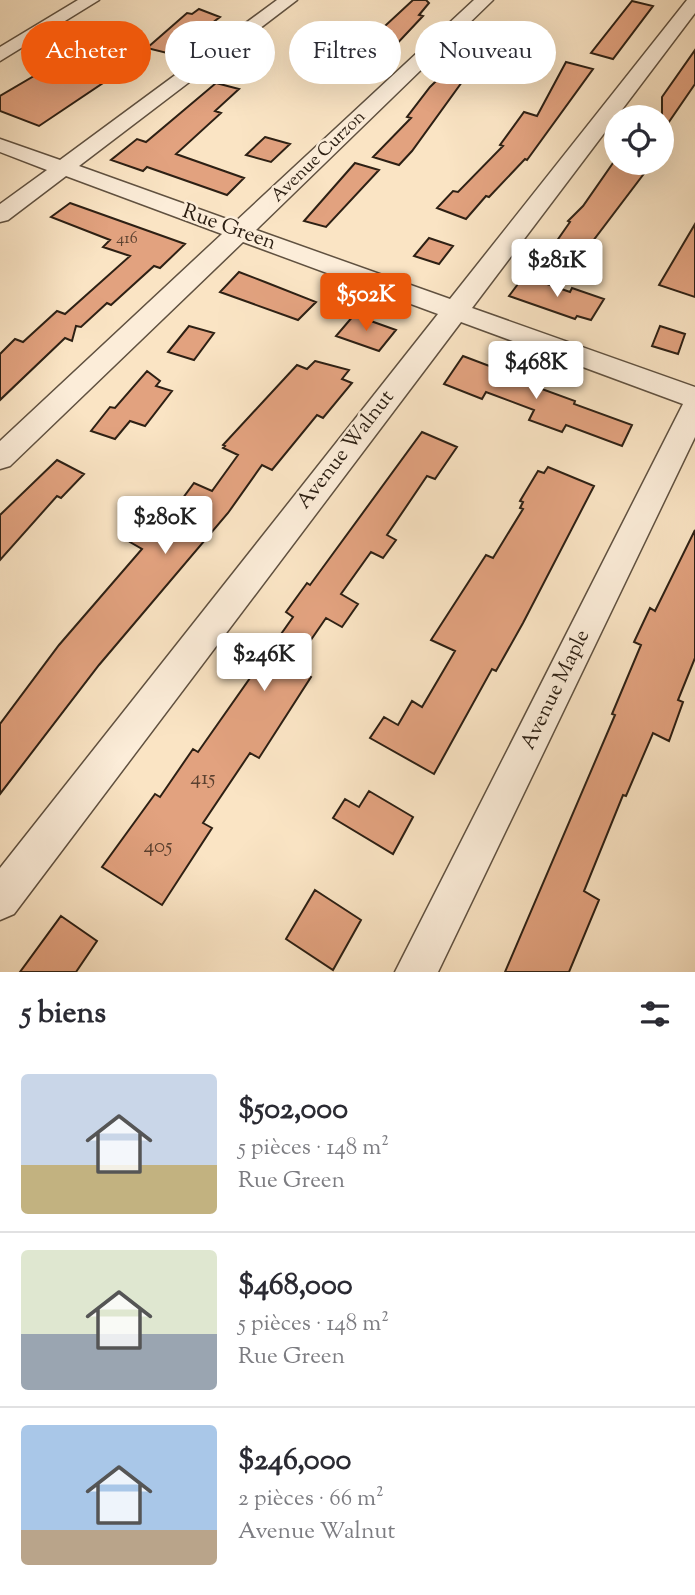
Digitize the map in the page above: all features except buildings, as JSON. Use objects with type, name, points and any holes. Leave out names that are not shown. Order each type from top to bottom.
[{"type":"street","points":[[0,55],[90,0]]},
{"type":"street","points":[[0,215],[288,0]]},
{"type":"street","name":"Avenue Curzon","points":[[0,458],[484,0]]},
{"type":"street","name":"Avenue Walnut","points":[[0,900],[695,0]]},
{"type":"street","name":"Rue Green","points":[[0,145],[695,398]]},
{"type":"street","name":"Avenue Maple","points":[[416,972],[695,408]]}]
